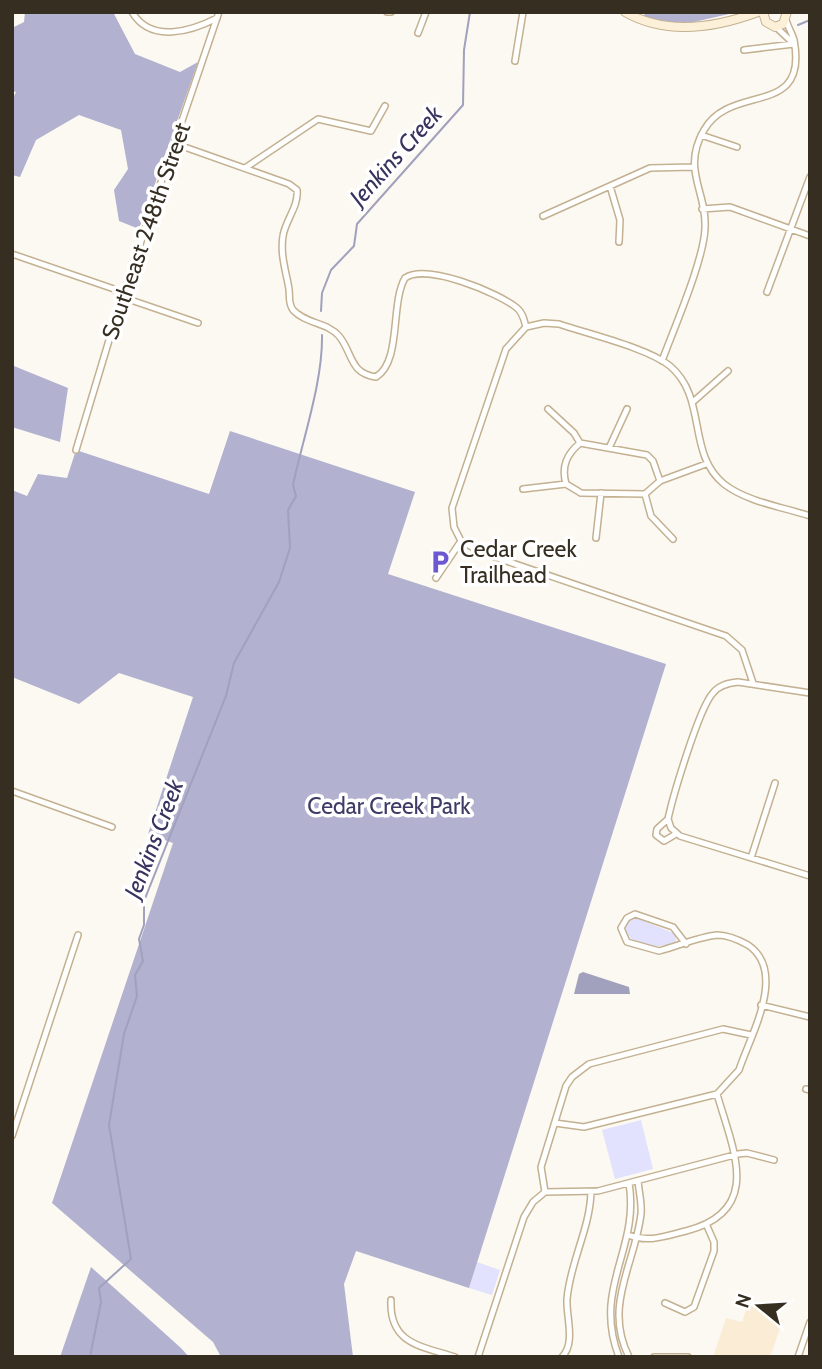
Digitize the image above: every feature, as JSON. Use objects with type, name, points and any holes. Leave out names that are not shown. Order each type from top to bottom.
[{"type":"street","points":[[132,12],[143,23],[172,33],[196,29],[218,15]]},
{"type":"street","points":[[418,33],[426,12]]},
{"type":"street","points":[[515,61],[523,12]]},
{"type":"street","points":[[625,12],[671,28],[704,26],[738,16],[762,15],[794,44]]},
{"type":"street","name":"Southeast 248th Street","points":[[76,450],[122,297],[218,15]]},
{"type":"street","points":[[775,27],[787,15]]},
{"type":"street","points":[[662,361],[703,242],[705,230],[694,167],[701,135],[723,110],[767,97],[788,85],[795,65],[794,44],[787,15]]},
{"type":"street","points":[[744,50],[794,44]]},
{"type":"street","points":[[245,168],[318,119],[371,131],[385,106]]},
{"type":"street","points":[[701,135],[737,147]]},
{"type":"street","points":[[176,144],[289,184],[297,190],[298,197],[283,233],[282,250],[290,305],[295,312],[335,332],[344,344],[350,362],[362,373],[376,377],[386,368],[399,292],[405,278],[412,273],[460,281],[506,302],[523,315],[526,327]]},
{"type":"street","points":[[543,216],[650,168],[694,167]]},
{"type":"street","points":[[767,292],[810,177]]},
{"type":"street","points":[[610,187],[620,220],[619,242]]},
{"type":"street","points":[[702,209],[730,207],[810,236]]},
{"type":"street","points":[[12,254],[114,289],[122,297],[198,323]]},
{"type":"street","points":[[753,683],[742,650],[726,636],[483,553],[461,541],[454,527],[454,499],[506,349],[526,327],[544,323],[559,324],[662,361],[687,385],[694,401],[706,464],[735,491],[810,516]]},
{"type":"street","points":[[694,401],[728,371]]},
{"type":"street","points":[[609,448],[627,408]]},
{"type":"street","points":[[548,409],[574,433],[580,443],[647,455],[653,461],[660,481]]},
{"type":"street","points":[[566,484],[566,461],[580,443]]},
{"type":"street","points":[[523,489],[566,484],[576,492],[645,495],[660,481],[706,464]]},
{"type":"street","points":[[596,538],[601,494]]},
{"type":"street","points":[[645,495],[651,516],[673,539]]},
{"type":"street","points":[[436,578],[461,541]]},
{"type":"street","points":[[673,831],[667,841],[658,838],[657,829],[668,819],[709,697],[726,684],[753,683],[810,693]]},
{"type":"street","points":[[751,858],[775,783]]},
{"type":"street","points":[[12,791],[112,827]]},
{"type":"street","points":[[668,819],[673,831],[810,876]]},
{"type":"street","points":[[555,1123],[584,1127],[716,1094],[733,1080],[761,1006],[767,979],[765,969],[751,947],[729,936],[717,935],[686,944],[653,951],[627,942],[621,928],[627,918],[635,914],[676,929],[686,944]]},
{"type":"street","points":[[12,1136],[78,935]]},
{"type":"street","points":[[761,1006],[810,1017]]},
{"type":"street","points":[[545,1192],[540,1172],[572,1076],[589,1064],[723,1029],[751,1035]]},
{"type":"street","points":[[631,1237],[651,1240],[706,1226],[719,1219],[727,1209],[737,1178],[734,1155],[716,1094]]},
{"type":"street","points":[[478,1357],[524,1217],[533,1202],[545,1192],[591,1192],[747,1153],[774,1160]]},
{"type":"street","points":[[619,1357],[613,1340],[610,1308],[613,1282],[641,1206],[638,1181]]},
{"type":"street","points":[[629,1183],[633,1208],[631,1237],[618,1301],[620,1332],[629,1357]]},
{"type":"street","points":[[562,1357],[568,1349],[568,1288],[589,1214],[591,1192]]},
{"type":"street","points":[[664,1303],[685,1311],[694,1307],[714,1251],[714,1242],[706,1226]]},
{"type":"street","points":[[391,1300],[391,1314],[401,1337],[415,1345],[454,1357]]},
{"type":"street","points":[[798,1357],[810,1322]]},
{"type":"street","points":[[654,1357],[688,1357]]},
{"type":"shaded area","points":[[636,918],[676,934],[676,943],[654,947],[631,939],[625,929],[629,920]]},
{"type":"shaded area","points":[[583,972],[629,987],[630,994],[574,994],[579,974]]},
{"type":"shaded area","points":[[641,1120],[653,1169],[615,1179],[602,1130]]},
{"type":"shaded area","points":[[477,1262],[500,1270],[492,1295],[469,1288]]},
{"type":"shaded area","points":[[748,1304],[783,1320],[770,1357],[713,1357],[726,1318],[742,1322]]},
{"type":"green space","points":[[25,12],[113,12],[135,54],[180,72],[198,62],[139,229],[119,221],[114,190],[128,169],[121,130],[79,115],[36,140],[20,177],[12,175],[12,100],[16,92],[12,91],[12,28],[24,22]]},
{"type":"green space","points":[[645,12],[738,12],[685,24],[643,21]]},
{"type":"green space","points":[[14,366],[68,388],[60,442],[12,427]]},
{"type":"green space","name":"Cedar Creek Park","points":[[230,431],[415,492],[388,574],[666,664],[469,1288],[356,1251],[344,1284],[353,1357],[221,1357],[213,1342],[52,1203],[173,843],[148,834],[193,697],[119,673],[79,704],[12,677],[12,490],[27,496],[38,474],[67,478],[76,450],[209,494]]},
{"type":"green space","points":[[91,1267],[181,1348],[189,1357],[60,1357]]},
{"type":"waterway","name":"Jenkins Creek","points":[[321,311],[322,293],[331,270],[354,246],[357,224],[463,105],[464,50],[470,12]]},
{"type":"waterway","points":[[798,25],[810,20]]},
{"type":"waterway","name":"Jenkins Creek","points":[[90,1357],[101,1302],[99,1288],[131,1259],[109,1125],[124,1034],[137,996],[135,975],[143,961],[139,939],[144,925],[144,901],[226,696],[234,663],[279,582],[290,548],[288,510],[296,496],[293,485],[316,390],[322,335]]},
{"type":"place","name":"Cedar Creek Trailhead","points":[[440,562]]}]
